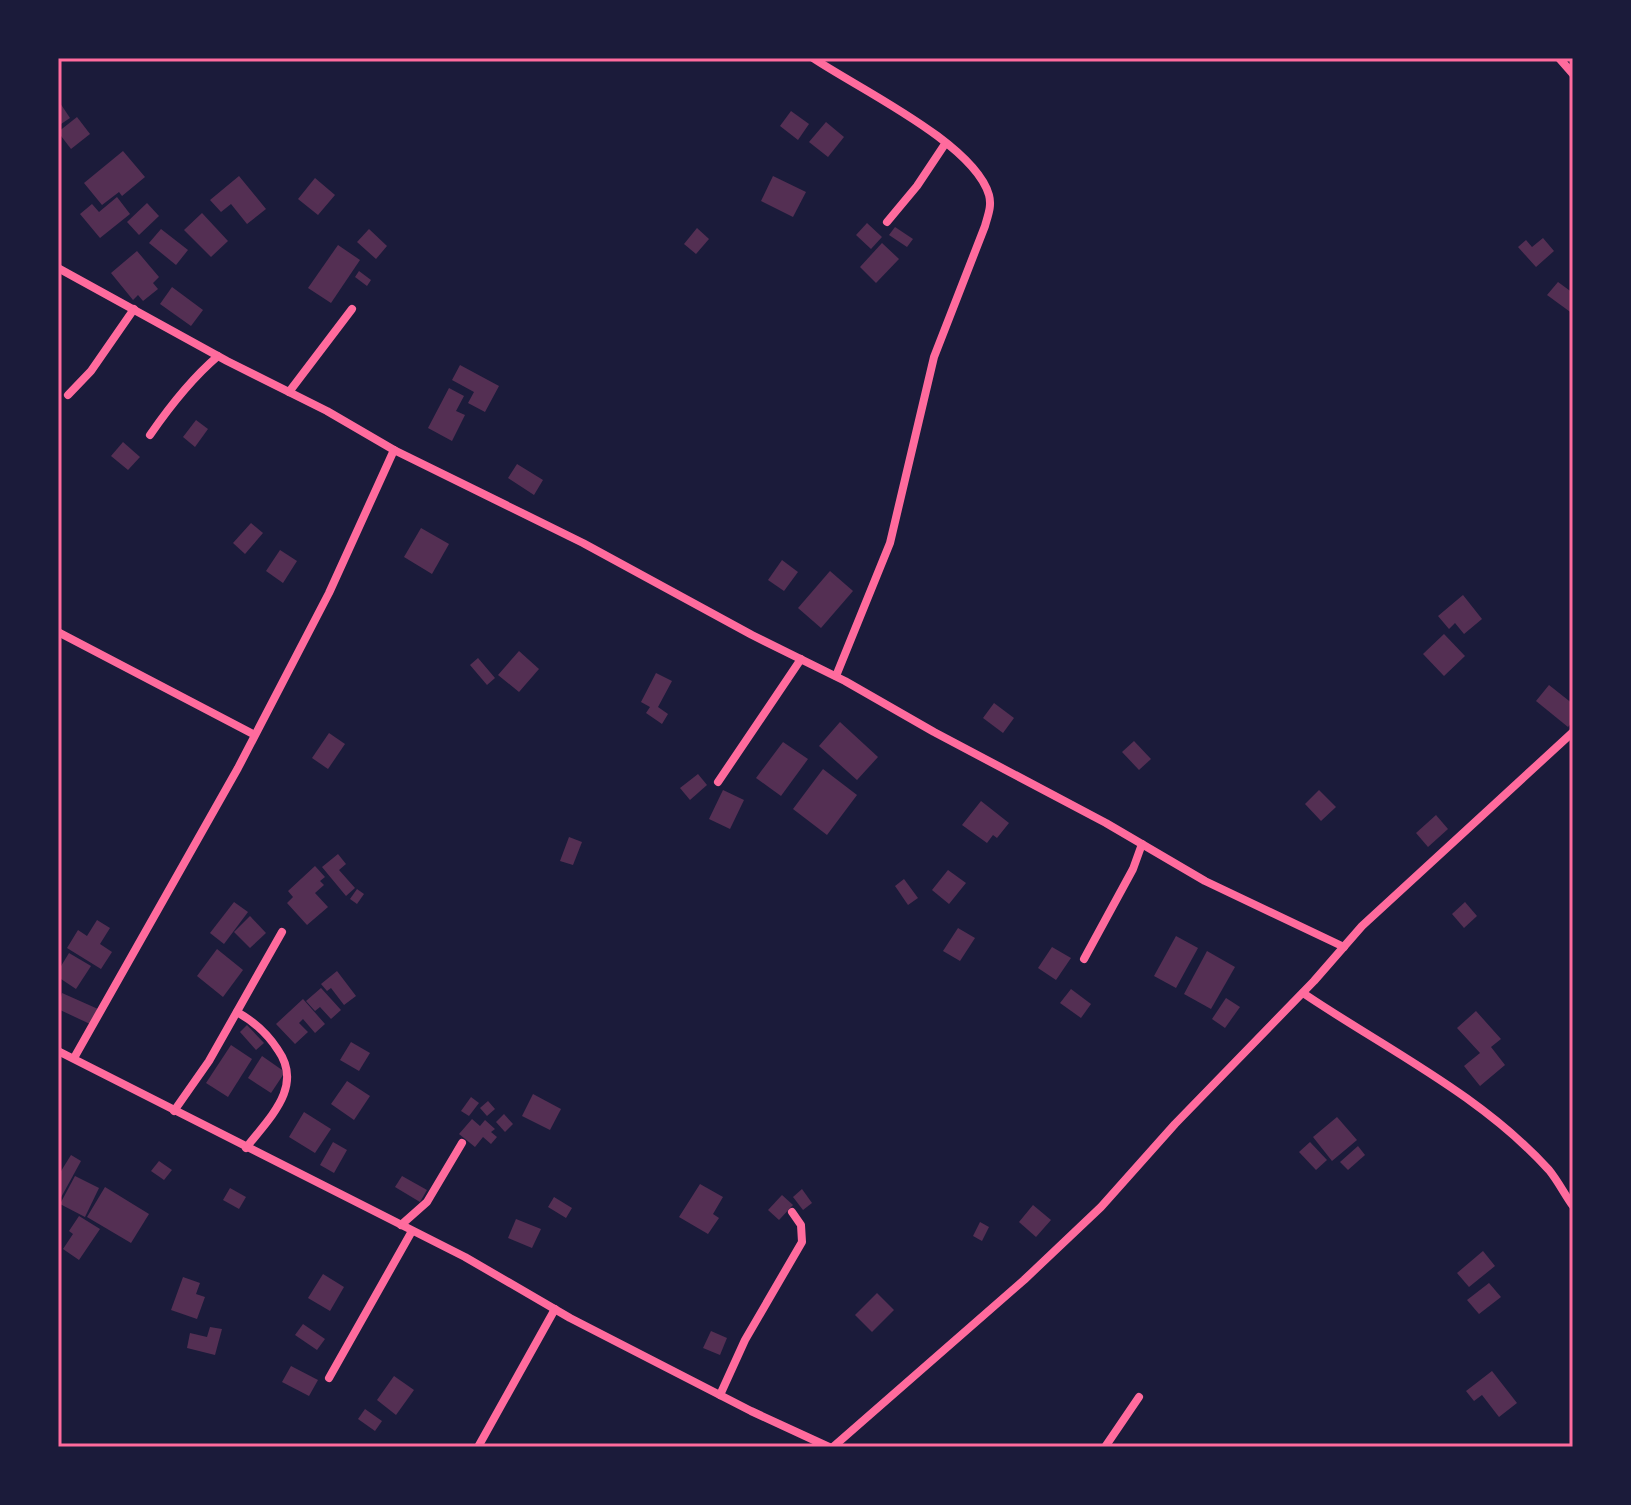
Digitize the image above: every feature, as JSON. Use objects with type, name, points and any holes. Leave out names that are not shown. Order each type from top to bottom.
[{"type":"street","points":[[813,58],[886,102],[945,144],[968,163],[982,181],[991,204],[934,357],[890,543],[836,676]]},
{"type":"street","points":[[1559,58],[1573,74]]},
{"type":"street","points":[[887,222],[917,186],[945,144]]},
{"type":"street","points":[[58,268],[394,450],[570,537],[836,676],[1205,881],[1344,947]]},
{"type":"street","points":[[68,395],[91,371],[134,309]]},
{"type":"street","points":[[289,392],[352,309]]},
{"type":"street","points":[[150,435],[183,390],[218,356]]},
{"type":"street","points":[[74,1058],[238,768],[329,593],[394,450]]},
{"type":"street","points":[[58,632],[253,734]]},
{"type":"street","points":[[718,782],[801,659]]},
{"type":"street","points":[[58,1051],[465,1257],[555,1309],[720,1395],[831,1447],[1024,1280],[1101,1207],[1362,926],[1573,732]]},
{"type":"street","points":[[1084,959],[1133,869],[1142,844]]},
{"type":"street","points":[[174,1111],[209,1061],[282,932]]},
{"type":"street","points":[[1303,993],[1472,1102],[1541,1162],[1573,1206]]},
{"type":"street","points":[[237,1012],[270,1037],[289,1068],[289,1082],[280,1102],[246,1148]]},
{"type":"street","points":[[401,1225],[427,1202],[462,1143]]},
{"type":"street","points":[[720,1395],[745,1340],[802,1242],[801,1225],[792,1212]]},
{"type":"street","points":[[329,1378],[412,1231]]},
{"type":"street","points":[[478,1447],[555,1309]]},
{"type":"street","points":[[1105,1447],[1139,1397]]},
{"type":"building","points":[[58,100],[70,118],[58,126]]},
{"type":"building","points":[[791,111],[809,124],[798,140],[780,126]]},
{"type":"building","points":[[77,117],[90,134],[71,149],[58,132]]},
{"type":"building","points":[[826,122],[844,137],[828,157],[809,142]]},
{"type":"building","points":[[123,151],[145,177],[122,196],[119,192],[102,205],[84,183]]},
{"type":"building","points":[[239,176],[266,209],[247,224],[231,204],[221,212],[210,200]]},
{"type":"building","points":[[773,176],[806,192],[793,217],[761,201]]},
{"type":"building","points":[[315,178],[335,195],[318,215],[298,199]]},
{"type":"building","points":[[117,197],[130,214],[100,238],[80,214],[92,204],[99,212]]},
{"type":"building","points":[[147,203],[159,216],[139,235],[127,222]]},
{"type":"building","points":[[202,213],[228,241],[211,257],[184,230]]},
{"type":"building","points":[[867,223],[882,237],[871,249],[856,235]]},
{"type":"building","points":[[895,227],[913,239],[907,247],[889,235]]},
{"type":"building","points":[[697,228],[709,239],[696,254],[684,244]]},
{"type":"building","points":[[161,229],[188,250],[176,265],[149,243]]},
{"type":"building","points":[[369,229],[387,246],[376,259],[357,242]]},
{"type":"building","points":[[1543,238],[1554,251],[1536,267],[1518,247],[1526,240],[1532,247]]},
{"type":"building","points":[[882,243],[899,259],[876,283],[860,267]]},
{"type":"building","points":[[338,245],[360,260],[331,303],[308,288]]},
{"type":"building","points":[[137,251],[159,277],[153,283],[158,289],[143,301],[138,295],[133,300],[111,273]]},
{"type":"building","points":[[359,271],[371,280],[367,286],[355,277]]},
{"type":"building","points":[[1558,282],[1573,293],[1573,314],[1547,295]]},
{"type":"building","points":[[172,287],[203,310],[191,326],[160,304]]},
{"type":"building","points":[[460,365],[499,386],[485,412],[468,403],[474,392],[452,380]]},
{"type":"building","points":[[449,388],[464,396],[456,411],[465,415],[452,441],[428,428]]},
{"type":"building","points":[[196,420],[208,429],[195,447],[183,437]]},
{"type":"building","points":[[123,442],[140,457],[128,470],[111,456]]},
{"type":"building","points":[[517,464],[543,480],[534,495],[508,478]]},
{"type":"building","points":[[251,523],[263,533],[245,554],[233,543]]},
{"type":"building","points":[[421,528],[449,544],[432,574],[404,557]]},
{"type":"building","points":[[280,550],[297,561],[283,583],[266,571]]},
{"type":"building","points":[[782,560],[798,572],[784,591],[768,580]]},
{"type":"building","points":[[830,571],[853,591],[821,628],[798,608]]},
{"type":"building","points":[[1463,595],[1482,619],[1464,634],[1455,623],[1449,629],[1438,616]]},
{"type":"building","points":[[1444,634],[1465,656],[1444,676],[1423,654]]},
{"type":"building","points":[[519,651],[539,669],[519,692],[498,675]]},
{"type":"building","points":[[478,658],[495,678],[487,685],[470,665]]},
{"type":"building","points":[[656,673],[672,681],[658,707],[668,714],[662,724],[646,713],[650,707],[641,702]]},
{"type":"building","points":[[1549,685],[1573,704],[1573,721],[1568,727],[1536,701]]},
{"type":"building","points":[[994,703],[1014,718],[1003,733],[983,718]]},
{"type":"building","points":[[840,722],[878,757],[857,780],[819,746]]},
{"type":"building","points":[[329,733],[345,744],[328,769],[312,758]]},
{"type":"building","points":[[1134,741],[1151,759],[1139,770],[1122,752]]},
{"type":"building","points":[[783,742],[808,759],[781,796],[756,778]]},
{"type":"building","points":[[823,769],[857,795],[827,835],[793,809]]},
{"type":"building","points":[[698,774],[707,785],[690,800],[680,788]]},
{"type":"building","points":[[723,790],[744,800],[730,829],[709,819]]},
{"type":"building","points":[[1319,790],[1336,807],[1321,821],[1305,804]]},
{"type":"building","points":[[981,801],[1009,823],[997,838],[993,835],[987,843],[962,825]]},
{"type":"building","points":[[1436,815],[1448,829],[1428,847],[1416,833]]},
{"type":"building","points":[[569,837],[582,842],[573,865],[560,861]]},
{"type":"building","points":[[338,854],[346,864],[339,870],[355,888],[346,896],[322,867]]},
{"type":"building","points":[[315,866],[325,877],[320,881],[324,885],[315,893],[328,907],[307,925],[287,903],[293,897],[288,891]]},
{"type":"building","points":[[948,870],[966,883],[949,904],[932,890]]},
{"type":"building","points":[[904,879],[918,898],[908,905],[895,886]]},
{"type":"building","points":[[357,889],[364,894],[357,904],[350,899]]},
{"type":"building","points":[[234,902],[248,912],[224,944],[210,933]]},
{"type":"building","points":[[1465,902],[1477,916],[1464,928],[1452,914]]},
{"type":"building","points":[[250,916],[266,933],[250,948],[234,932]]},
{"type":"building","points":[[97,920],[110,928],[100,944],[112,952],[101,969],[67,948],[78,930],[87,936]]},
{"type":"building","points":[[958,928],[975,938],[960,961],[943,951]]},
{"type":"building","points":[[1176,936],[1198,948],[1176,988],[1154,976]]},
{"type":"building","points":[[1052,947],[1071,958],[1056,980],[1038,968]]},
{"type":"building","points":[[217,949],[243,970],[223,997],[197,976]]},
{"type":"building","points":[[1207,951],[1235,967],[1211,1009],[1184,994]]},
{"type":"building","points":[[69,953],[91,966],[76,989],[58,977],[58,971]]},
{"type":"building","points":[[337,971],[356,996],[344,1005],[331,988],[327,991],[321,984]]},
{"type":"building","points":[[321,988],[341,1010],[331,1019],[320,1007],[315,1011],[306,1001]]},
{"type":"building","points":[[1071,989],[1091,1004],[1081,1018],[1060,1003]]},
{"type":"building","points":[[62,993],[98,1009],[90,1024],[58,1009]]},
{"type":"building","points":[[1226,998],[1240,1007],[1225,1028],[1212,1019]]},
{"type":"building","points":[[303,999],[325,1024],[315,1033],[303,1019],[299,1023],[308,1032],[295,1044],[276,1024]]},
{"type":"building","points":[[1476,1011],[1501,1039],[1491,1047],[1505,1065],[1480,1086],[1464,1066],[1480,1053],[1457,1028]]},
{"type":"building","points":[[247,1025],[264,1043],[256,1050],[240,1032]]},
{"type":"building","points":[[351,1042],[370,1053],[359,1071],[340,1060]]},
{"type":"building","points":[[231,1045],[252,1059],[228,1097],[206,1083]]},
{"type":"building","points":[[262,1056],[285,1072],[271,1093],[248,1078]]},
{"type":"building","points":[[347,1081],[370,1096],[354,1120],[331,1104]]},
{"type":"building","points":[[533,1094],[561,1109],[550,1130],[522,1116]]},
{"type":"building","points":[[471,1097],[479,1103],[469,1116],[461,1111]]},
{"type":"building","points":[[488,1101],[495,1109],[487,1116],[480,1108]]},
{"type":"building","points":[[304,1112],[331,1129],[315,1153],[289,1137]]},
{"type":"building","points":[[504,1114],[513,1124],[505,1132],[496,1122]]},
{"type":"building","points":[[1337,1117],[1357,1140],[1332,1161],[1313,1137]]},
{"type":"building","points":[[472,1119],[480,1126],[485,1120],[495,1129],[491,1132],[497,1137],[491,1144],[483,1137],[475,1147],[459,1134]]},
{"type":"building","points":[[333,1142],[347,1150],[334,1173],[320,1165]]},
{"type":"building","points":[[1310,1142],[1327,1160],[1316,1170],[1299,1152]]},
{"type":"building","points":[[1358,1146],[1365,1155],[1348,1170],[1340,1162]]},
{"type":"building","points":[[71,1155],[81,1161],[58,1203],[58,1176]]},
{"type":"building","points":[[159,1161],[172,1170],[164,1180],[151,1171]]},
{"type":"building","points":[[75,1176],[99,1188],[85,1217],[60,1204]]},
{"type":"building","points":[[402,1176],[427,1190],[420,1202],[395,1187]]},
{"type":"building","points":[[700,1184],[723,1197],[713,1214],[719,1218],[708,1234],[679,1217]]},
{"type":"building","points":[[105,1187],[149,1214],[131,1243],[87,1217]]},
{"type":"building","points":[[230,1188],[246,1197],[239,1209],[223,1200]]},
{"type":"building","points":[[802,1189],[812,1203],[803,1210],[793,1197]]},
{"type":"building","points":[[782,1195],[793,1205],[779,1220],[768,1210]]},
{"type":"building","points":[[554,1197],[572,1208],[566,1218],[548,1207]]},
{"type":"building","points":[[1033,1205],[1051,1220],[1036,1237],[1019,1222]]},
{"type":"building","points":[[79,1216],[100,1229],[79,1260],[63,1249],[73,1234],[69,1231]]},
{"type":"building","points":[[516,1219],[541,1229],[532,1248],[508,1238]]},
{"type":"building","points":[[980,1222],[989,1227],[982,1241],[973,1236]]},
{"type":"building","points":[[1483,1251],[1495,1266],[1469,1287],[1457,1273]]},
{"type":"building","points":[[323,1274],[344,1287],[330,1311],[308,1298]]},
{"type":"building","points":[[183,1277],[200,1283],[196,1294],[205,1297],[197,1319],[171,1310]]},
{"type":"building","points":[[1489,1283],[1501,1297],[1479,1314],[1467,1300]]},
{"type":"building","points":[[877,1293],[894,1310],[872,1332],[855,1315]]},
{"type":"building","points":[[303,1324],[325,1339],[317,1350],[295,1335]]},
{"type":"building","points":[[210,1327],[222,1329],[215,1355],[187,1348],[190,1333],[207,1337]]},
{"type":"building","points":[[711,1331],[727,1338],[720,1355],[703,1348]]},
{"type":"building","points":[[291,1366],[318,1380],[309,1396],[282,1382]]},
{"type":"building","points":[[1492,1371],[1517,1403],[1499,1417],[1482,1395],[1474,1401],[1466,1391]]},
{"type":"building","points":[[394,1376],[414,1390],[396,1415],[377,1400]]},
{"type":"building","points":[[365,1409],[382,1421],[375,1431],[358,1419]]}]
